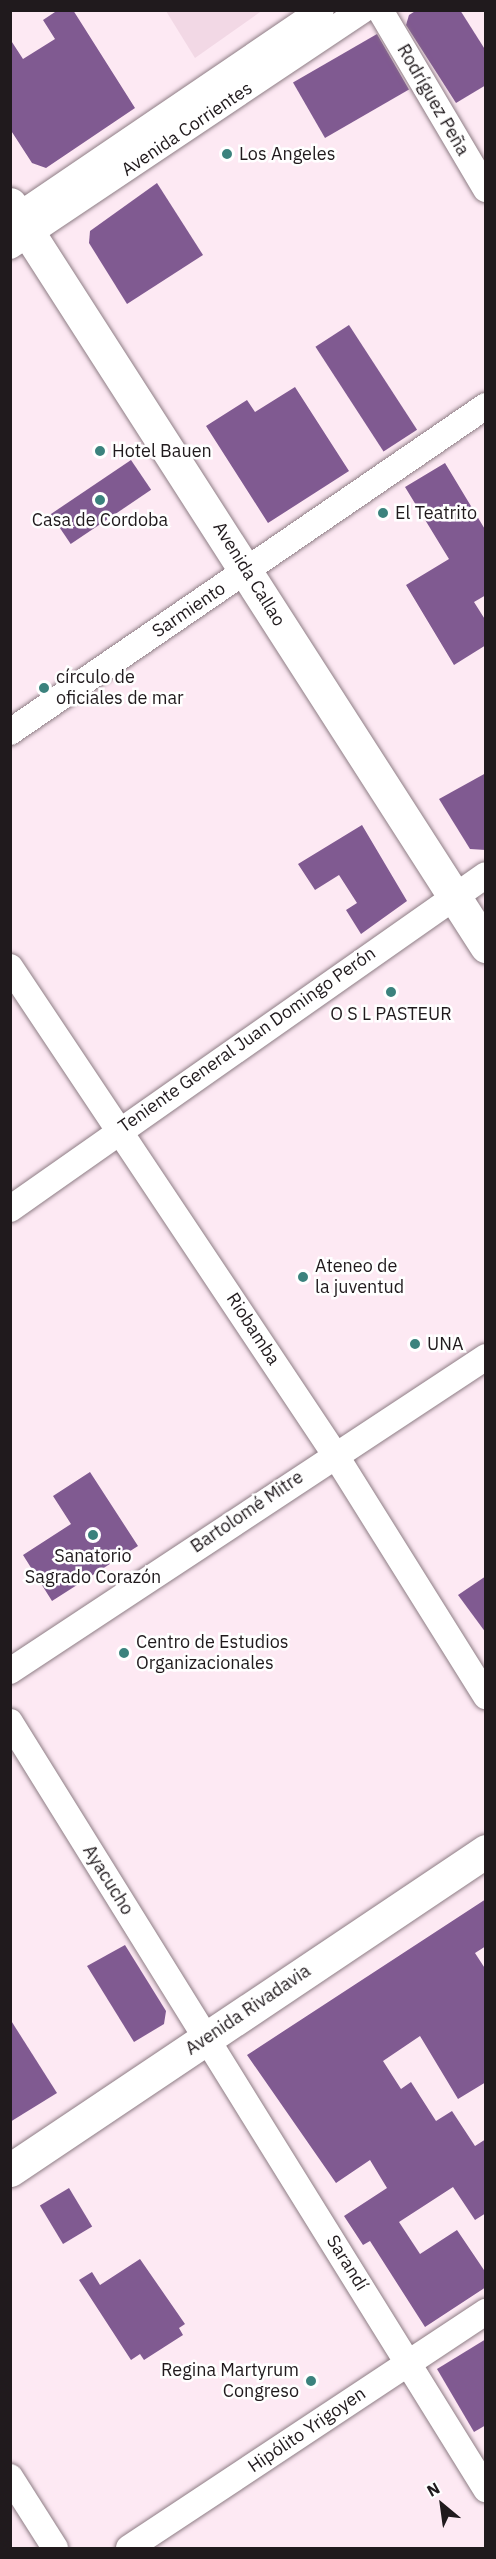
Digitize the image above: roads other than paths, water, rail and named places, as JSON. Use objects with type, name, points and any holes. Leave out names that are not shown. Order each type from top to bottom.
[{"type":"main road","name":"Avenida Callao","points":[[16,224],[247,571],[486,946]]},
{"type":"main road","name":"Avenida Rivadavia","points":[[10,2170],[486,1851]]},
{"type":"street","name":"Avenida Corrientes","points":[[16,224],[321,10]]},
{"type":"street","name":"Avenida Corrientes","points":[[16,224],[362,10]]},
{"type":"street","name":"Rodríguez Peña","points":[[380,10],[486,189]]},
{"type":"street","name":"Sarmiento","points":[[10,732],[486,406]]},
{"type":"street","name":"Teniente General Juan Domingo Perón","points":[[10,1209],[121,1128],[486,875]]},
{"type":"street","name":"Riobamba","points":[[10,968],[121,1128],[334,1453],[486,1696]]},
{"type":"street","name":"Bartolomé Mitre","points":[[10,1671],[334,1453],[486,1357]]},
{"type":"street","name":"Ayacucho","points":[[10,1722],[206,2038]]},
{"type":"street","name":"Sarandí","points":[[206,2038],[409,2361],[486,2489]]},
{"type":"street","name":"Hipólito Yrigoyen","points":[[129,2548],[486,2312]]},
{"type":"street","points":[[10,2477],[55,2548]]},
{"type":"place","name":"Los Angeles","points":[[227,154]]},
{"type":"place","name":"Hotel Bauen","points":[[100,451]]},
{"type":"place","name":"Casa de Cordoba","points":[[100,500]]},
{"type":"place","name":"El Teatrito","points":[[383,513]]},
{"type":"place","name":"círculo de oficiales de mar","points":[[44,688]]},
{"type":"place","name":"O S L PASTEUR","points":[[391,992]]},
{"type":"place","name":"Ateneo de la juventud","points":[[303,1277]]},
{"type":"place","name":"UNA","points":[[415,1344]]},
{"type":"place","name":"Sanatorio Sagrado Corazón","points":[[93,1535]]},
{"type":"place","name":"Centro de Estudios Organizacionales","points":[[124,1653]]},
{"type":"place","name":"Regina Martyrum Congreso","points":[[311,2381]]}]
